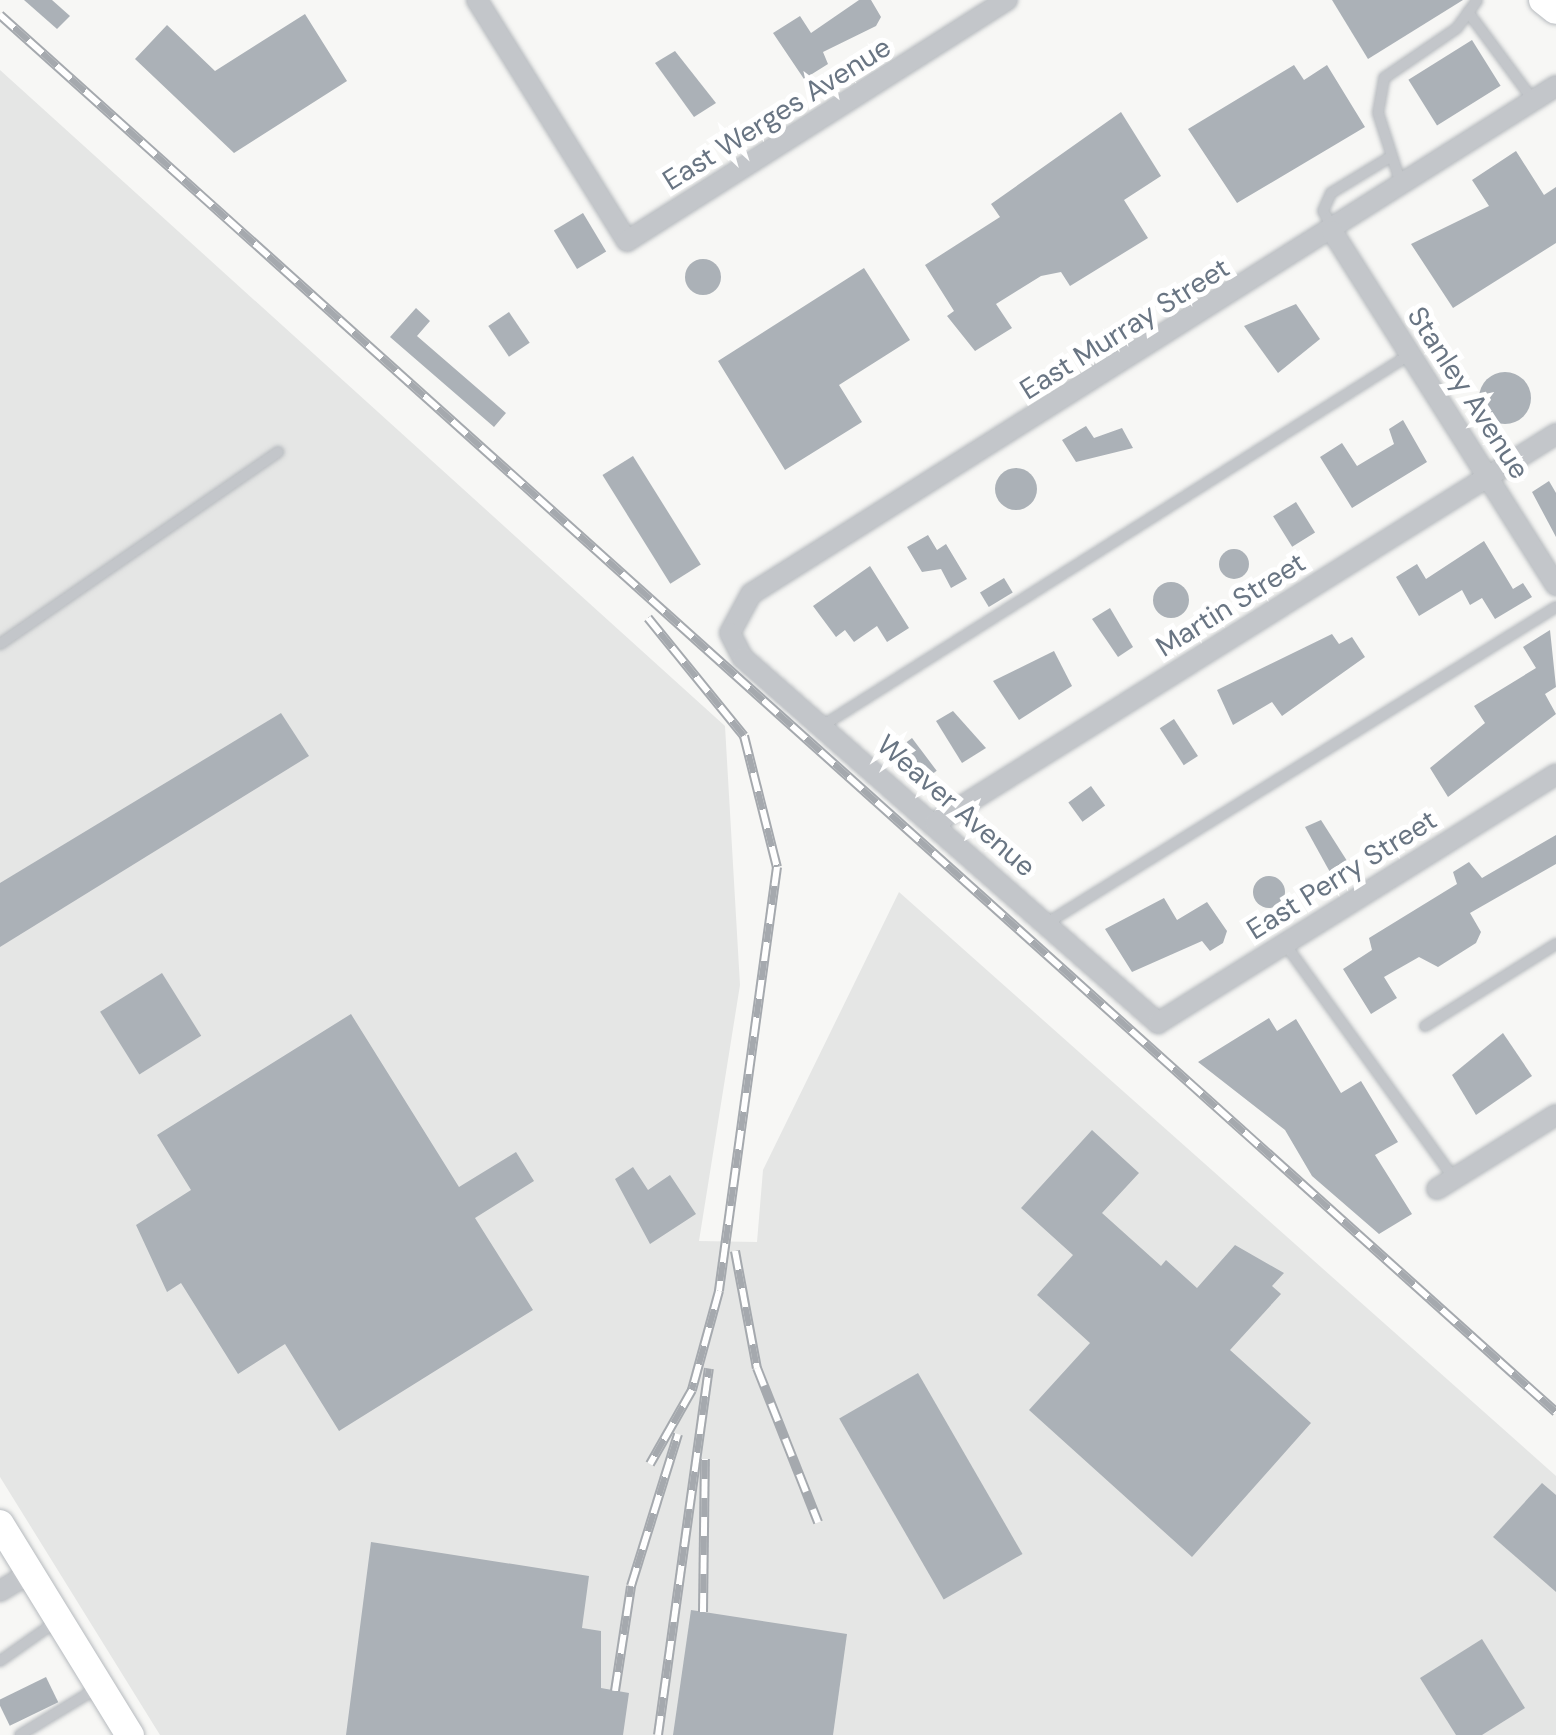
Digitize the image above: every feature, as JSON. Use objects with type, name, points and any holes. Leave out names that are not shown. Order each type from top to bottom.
[{"type":"main road","points":[[1543,0],[1556,10]]},
{"type":"main road","points":[[0,1524],[130,1735]]},
{"type":"street","name":"East Werges Avenue","points":[[478,0],[628,242],[1007,0]]},
{"type":"street","name":"East Murray Street","points":[[730,624],[750,594],[1536,104],[1556,86]]},
{"type":"street","name":"Stanley Avenue","points":[[1333,231],[1556,584]]},
{"type":"street","name":"Martin Street","points":[[936,823],[1556,434]]},
{"type":"street","name":"Weaver Avenue","points":[[730,624],[743,658],[936,823],[1158,1023]]},
{"type":"street","name":"East Perry Street","points":[[1158,1023],[1556,774]]},
{"type":"street","points":[[1446,1184],[1556,1114]]},
{"type":"street","points":[[0,1591],[30,1573]]},
{"type":"lane","points":[[1402,187],[1387,160],[1378,114],[1384,78],[1468,12],[1477,0]]},
{"type":"lane","points":[[1468,12],[1536,104]]},
{"type":"lane","points":[[1333,231],[1323,211],[1330,193],[1387,160]]},
{"type":"lane","points":[[822,726],[1410,355]]},
{"type":"lane","points":[[0,644],[278,452]]},
{"type":"lane","points":[[1047,924],[1556,606]]},
{"type":"lane","points":[[1284,944],[1446,1184]]},
{"type":"lane","points":[[1425,1026],[1556,944]]},
{"type":"lane","points":[[0,1661],[58,1621]]},
{"type":"lane","points":[[20,1735],[39,1730],[100,1686]]},
{"type":"shaded area","points":[[0,70],[725,726],[740,985],[699,1241],[757,1242],[763,1170],[899,892],[1556,1476],[1556,1735],[160,1735],[0,1477]]},
{"type":"building","points":[[24,0],[52,0],[70,16],[57,29]]},
{"type":"building","points":[[859,0],[871,0],[881,17],[876,26],[823,52],[828,64],[804,79],[773,33],[800,16],[811,33]]},
{"type":"building","points":[[1332,0],[1463,0],[1368,59]]},
{"type":"building","points":[[305,14],[347,81],[234,153],[135,59],[167,25],[215,71]]},
{"type":"building","points":[[1472,40],[1501,86],[1437,126],[1408,80]]},
{"type":"building","points":[[675,51],[716,103],[694,117],[655,63]]},
{"type":"building","points":[[1294,65],[1304,80],[1327,65],[1365,127],[1237,203],[1188,129]]},
{"type":"building","points":[[1121,112],[1161,176],[1124,200],[1148,238],[1070,286],[1061,272],[1041,276],[996,304],[1012,328],[975,351],[947,316],[954,311],[925,265],[1000,217],[991,204]]},
{"type":"building","points":[[1516,151],[1544,195],[1556,187],[1556,243],[1453,308],[1411,244],[1489,206],[1472,180]]},
{"type":"building","points":[[583,213],[606,252],[577,269],[554,231]]},
{"type":"building","points":[[703,259],[716,264],[721,277],[716,290],[703,295],[690,290],[685,277],[690,264]]},
{"type":"building","points":[[864,268],[910,340],[839,385],[862,422],[785,470],[718,361]]},
{"type":"building","points":[[1296,304],[1320,339],[1278,373],[1244,326]]},
{"type":"building","points":[[416,308],[430,321],[417,336],[506,413],[494,427],[390,337]]},
{"type":"building","points":[[509,312],[530,343],[509,357],[488,326]]},
{"type":"building","points":[[1505,372],[1523,380],[1531,398],[1523,416],[1505,424],[1487,416],[1479,398],[1487,380]]},
{"type":"building","points":[[1403,420],[1427,462],[1352,508],[1320,457],[1342,443],[1357,466],[1394,444],[1389,429]]},
{"type":"building","points":[[1086,426],[1094,438],[1122,428],[1133,448],[1076,462],[1062,440]]},
{"type":"building","points":[[633,456],[701,565],[670,584],[602,475]]},
{"type":"building","points":[[1016,468],[1031,474],[1037,489],[1031,504],[1016,510],[1001,504],[995,489],[1001,474]]},
{"type":"building","points":[[1549,481],[1556,493],[1556,537],[1532,492]]},
{"type":"building","points":[[1296,502],[1315,533],[1292,547],[1273,516]]},
{"type":"building","points":[[928,535],[937,550],[946,544],[967,579],[951,588],[941,569],[922,572],[907,547]]},
{"type":"building","points":[[1484,541],[1513,589],[1523,583],[1532,597],[1495,619],[1482,598],[1470,605],[1462,590],[1419,616],[1396,577],[1417,564],[1426,579]]},
{"type":"building","points":[[1234,549],[1245,553],[1249,564],[1245,575],[1234,579],[1223,575],[1219,564],[1223,553]]},
{"type":"building","points":[[870,566],[909,628],[887,642],[877,626],[854,642],[845,630],[836,637],[813,606]]},
{"type":"building","points":[[1004,578],[1013,593],[989,607],[980,592]]},
{"type":"building","points":[[1171,582],[1184,587],[1189,600],[1184,613],[1171,618],[1158,613],[1153,600],[1158,587]]},
{"type":"building","points":[[1110,608],[1133,647],[1118,657],[1092,619]]},
{"type":"building","points":[[1550,630],[1556,687],[1545,694],[1556,714],[1448,797],[1430,768],[1485,723],[1474,706],[1536,668],[1523,647]]},
{"type":"building","points":[[1332,634],[1339,644],[1352,637],[1365,657],[1282,716],[1272,702],[1233,725],[1217,690]]},
{"type":"building","points":[[1054,651],[1072,686],[1019,720],[993,681]]},
{"type":"building","points":[[953,711],[986,748],[962,763],[936,721]]},
{"type":"building","points":[[281,713],[309,756],[0,947],[0,883]]},
{"type":"building","points":[[1174,719],[1198,756],[1184,765],[1160,728]]},
{"type":"building","points":[[912,738],[937,771],[920,783],[895,751]]},
{"type":"building","points":[[1091,786],[1105,805],[1082,822],[1068,802]]},
{"type":"building","points":[[1321,820],[1349,864],[1331,874],[1305,827]]},
{"type":"building","points":[[1556,835],[1556,864],[1470,913],[1481,932],[1476,943],[1438,967],[1419,957],[1384,977],[1397,998],[1371,1014],[1343,969],[1372,950],[1369,938],[1457,884],[1453,872],[1469,862],[1482,878]]},
{"type":"building","points":[[1269,876],[1280,881],[1285,892],[1280,903],[1269,908],[1258,903],[1253,892],[1258,881]]},
{"type":"building","points":[[1164,898],[1177,920],[1207,902],[1227,931],[1223,943],[1210,951],[1202,941],[1132,972],[1105,929]]},
{"type":"building","points":[[162,973],[201,1036],[139,1074],[100,1012]]},
{"type":"building","points":[[351,1014],[459,1187],[516,1152],[534,1181],[475,1218],[533,1310],[339,1431],[285,1344],[238,1374],[181,1283],[167,1292],[136,1225],[191,1190],[157,1135]]},
{"type":"building","points":[[1269,1018],[1277,1031],[1296,1019],[1341,1093],[1361,1081],[1398,1142],[1375,1155],[1412,1214],[1379,1234],[1312,1176],[1285,1130],[1198,1062]]},
{"type":"building","points":[[1503,1033],[1532,1076],[1476,1115],[1452,1075]]},
{"type":"building","points":[[1092,1130],[1139,1173],[1102,1213],[1161,1266],[1166,1260],[1197,1288],[1235,1245],[1284,1273],[1272,1286],[1281,1294],[1230,1350],[1311,1423],[1192,1557],[1029,1410],[1090,1343],[1037,1295],[1073,1255],[1021,1208]]},
{"type":"building","points":[[633,1167],[648,1190],[670,1175],[696,1214],[650,1244],[615,1179]]},
{"type":"building","points":[[918,1373],[1022,1554],[944,1599],[839,1418]]},
{"type":"building","points":[[1542,1483],[1556,1495],[1556,1592],[1493,1537]]},
{"type":"building","points":[[371,1542],[589,1576],[582,1628],[601,1631],[601,1688],[629,1693],[623,1735],[346,1735]]},
{"type":"building","points":[[691,1610],[847,1634],[833,1735],[673,1735]]},
{"type":"building","points":[[1482,1639],[1525,1708],[1482,1735],[1456,1735],[1420,1678]]},
{"type":"building","points":[[46,1677],[58,1702],[10,1726],[0,1699]]},
{"type":"railway","points":[[0,15],[1556,1412]]},
{"type":"railway","points":[[648,618],[744,736],[777,867],[719,1291],[692,1390],[650,1464]]},
{"type":"railway","points":[[735,1251],[757,1368],[818,1522]]},
{"type":"railway","points":[[658,1735],[709,1369]]},
{"type":"railway","points":[[615,1691],[631,1586],[678,1434]]},
{"type":"railway","points":[[703,1612],[705,1459]]}]
